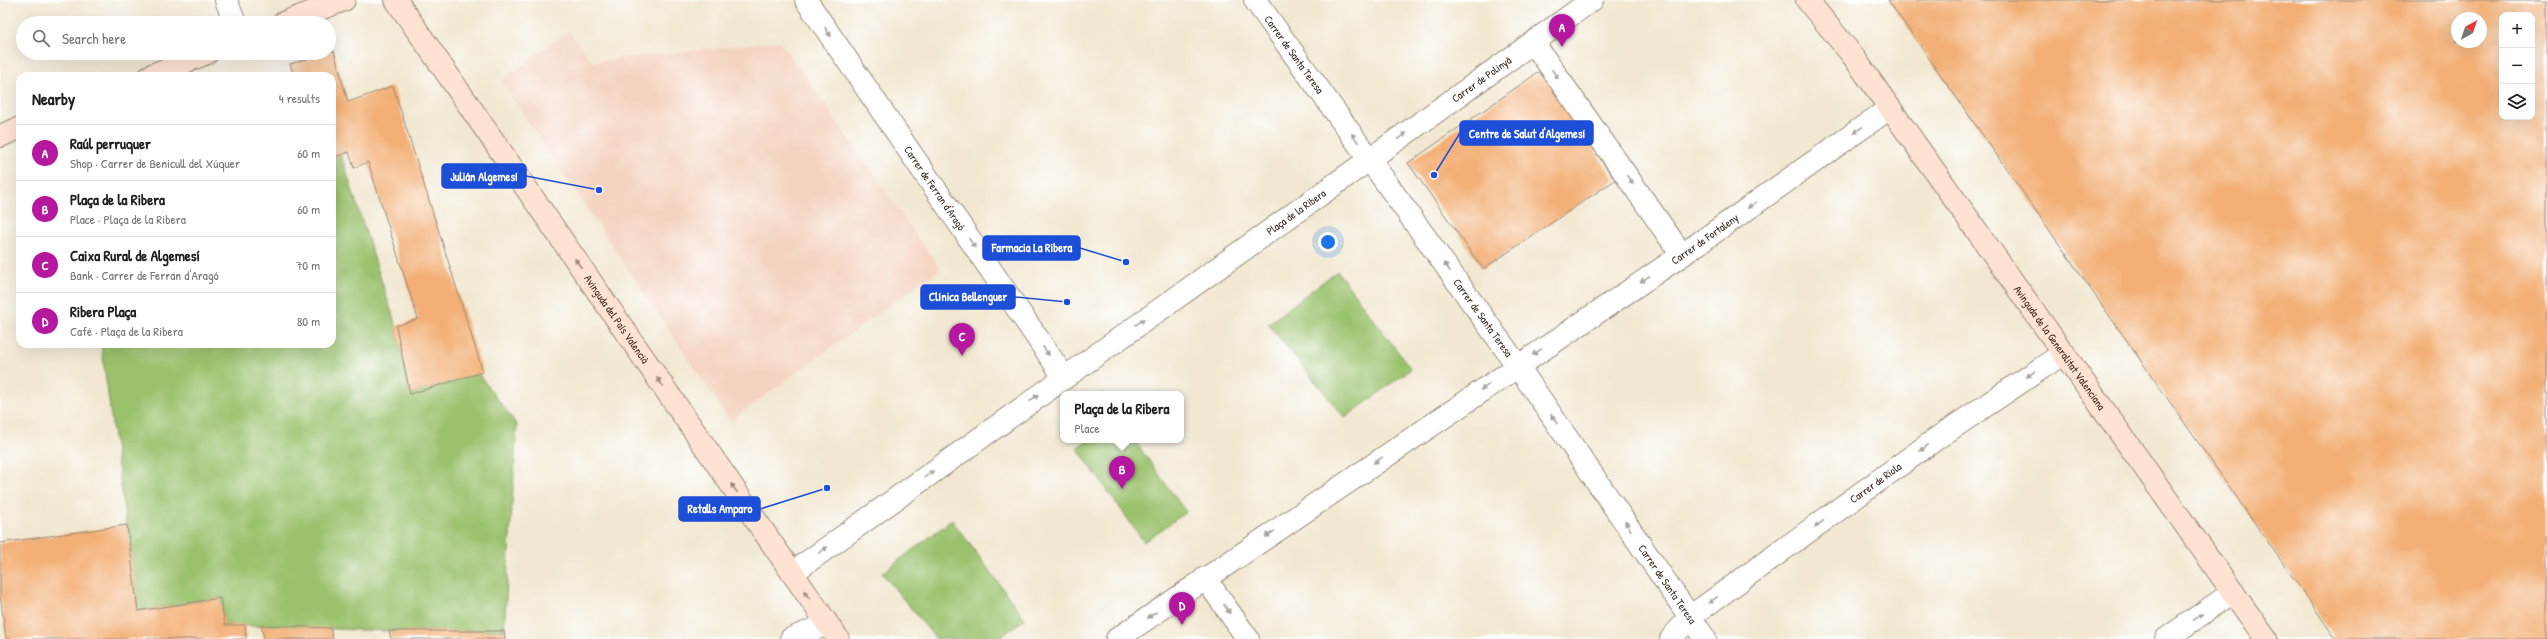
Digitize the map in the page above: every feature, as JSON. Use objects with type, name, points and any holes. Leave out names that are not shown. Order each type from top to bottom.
[{"type":"street","points":[[226,0],[232,16]]},
{"type":"street","points":[[302,16],[344,0]]},
{"type":"street","name":"Avinguda del País Valencià","points":[[396,0],[832,632]]},
{"type":"street","name":"Carrer de Ferran d'Aragó","points":[[806,0],[1064,377]]},
{"type":"street","name":"Carrer de Santa Teresa","points":[[1255,0],[1517,365],[1705,639]]},
{"type":"street","name":"Carrer de Polinyà","points":[[1370,159],[1592,0]]},
{"type":"street","name":"Avinguda de la Generalitat Valenciana","points":[[1807,0],[1853,56],[2266,639]]},
{"type":"street","name":"Avinguda de la Generalitat Valenciana","points":[[1819,0],[1853,56]]},
{"type":"street","points":[[1533,42],[1682,255]]},
{"type":"street","points":[[160,72],[190,60]]},
{"type":"street","name":"Carrer de Fortaleny","points":[[1517,365],[1682,255],[1890,108]]},
{"type":"street","points":[[0,136],[16,130]]},
{"type":"street","name":"Plaça de la Ribera","points":[[792,573],[1370,159]]},
{"type":"street","name":"Carrer de Riola","points":[[1671,639],[1690,617],[1936,439],[2064,353]]},
{"type":"street","points":[[1117,639],[1517,365]]},
{"type":"street","points":[[1205,578],[1248,639]]},
{"type":"street","points":[[2166,639],[2233,592]]},
{"type":"street","points":[[791,639],[832,632]]},
{"type":"shaded area","points":[[569,30],[592,62],[780,41],[940,269],[730,421],[501,81]]},
{"type":"green space","points":[[341,155],[396,326],[410,394],[477,372],[517,425],[504,631],[389,631],[225,625],[220,598],[138,611],[102,348],[336,348],[336,157]]},
{"type":"green space","points":[[1337,271],[1411,369],[1345,418],[1268,324]]},
{"type":"green space","points":[[1084,443],[1136,443],[1186,512],[1144,542],[1077,448]]},
{"type":"green space","points":[[952,520],[1025,619],[998,639],[936,639],[882,573]]},
{"type":"building","points":[[1888,0],[2547,0],[2547,639],[2336,639]]},
{"type":"building","points":[[336,58],[348,102],[393,86],[483,372],[410,394],[396,326],[418,319],[368,162],[354,168],[349,152],[336,157],[336,72],[293,72],[290,64],[304,60],[336,60]]},
{"type":"building","points":[[1540,71],[1615,180],[1483,269],[1408,163]]},
{"type":"building","points":[[127,525],[138,611],[220,598],[225,625],[245,625],[246,639],[6,639],[0,595],[0,543]]},
{"type":"building","points":[[261,625],[330,628],[333,639],[264,639]]},
{"type":"building","points":[[389,631],[504,631],[505,639],[391,639]]},
{"type":"place","name":"Raúl perruquer","points":[[1562,47]]},
{"type":"place","name":"Centre de Salut d'Algemesí","points":[[1434,175]]},
{"type":"place","name":"Julián Algemesí","points":[[599,190]]},
{"type":"place","name":"Farmacia La Ribera","points":[[1126,262]]},
{"type":"place","name":"Clínica Bellenguer","points":[[1067,302]]},
{"type":"place","name":"Caixa Rural de Algemesí","points":[[962,356]]},
{"type":"place","name":"Retalls Amparo","points":[[827,488]]},
{"type":"place","name":"Plaça de la Ribera","points":[[1122,489]]},
{"type":"place","name":"Ribera Plaça","points":[[1182,625]]}]
